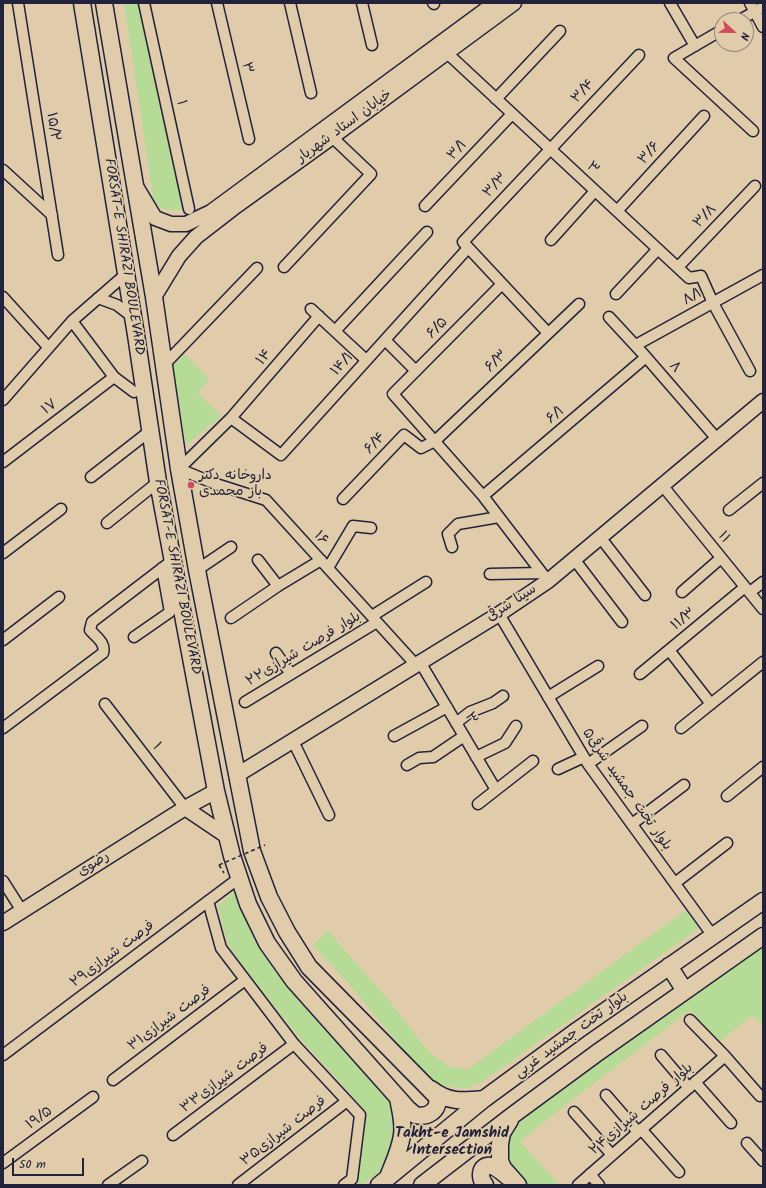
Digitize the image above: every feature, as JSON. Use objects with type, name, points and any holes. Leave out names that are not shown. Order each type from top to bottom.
[{"type":"main road","name":"FORSAT-E SHIRAZI BOULEVARD","points":[[82,3],[134,318],[175,606],[216,791],[239,878],[248,904],[267,943],[294,981],[398,1098],[415,1115],[426,1116],[435,1109],[438,1102],[437,1097],[309,967],[287,932],[269,897],[252,851],[197,570],[179,469],[154,297],[104,3]]},
{"type":"main road","name":"بلوار تخت جمشید غربی","points":[[383,1182],[484,1099],[578,1030],[763,901]]},
{"type":"main road","name":"بلوار تخت جمشید غربی","points":[[422,1185],[513,1115],[763,936]]},
{"type":"main road","points":[[669,966],[685,991]]},
{"type":"main road","points":[[426,1085],[448,1099],[464,1101],[484,1099]]},
{"type":"main road","points":[[383,1182],[398,1152],[402,1135],[402,1118],[398,1098]]},
{"type":"main road","points":[[513,1115],[502,1134],[500,1144],[500,1161],[503,1168],[517,1184]]},
{"type":"main road","points":[[485,1185],[480,1177],[481,1171],[489,1166],[493,1166],[517,1184]]},
{"type":"street","name":"۱۵/۲","points":[[18,3],[58,255]]},
{"type":"street","name":"۱","points":[[144,3],[189,208]]},
{"type":"street","name":"۳","points":[[217,3],[249,139]]},
{"type":"street","points":[[290,3],[311,93]]},
{"type":"street","points":[[362,3],[372,45]]},
{"type":"street","name":"خیابان استاد شهریار","points":[[135,185],[155,218],[171,224],[186,224],[211,212],[495,3]]},
{"type":"street","name":"خیابان استاد شهریار","points":[[154,297],[179,256],[196,237],[236,206],[514,3]]},
{"type":"street","points":[[670,3],[695,46]]},
{"type":"street","points":[[756,7],[763,27]]},
{"type":"street","points":[[496,99],[560,31]]},
{"type":"street","points":[[714,35],[674,58],[753,131]]},
{"type":"street","name":"۳","points":[[447,53],[689,278],[701,276],[713,303]]},
{"type":"street","name":"۳/۴","points":[[550,149],[639,55]]},
{"type":"street","name":"۳/۱","points":[[425,206],[512,114]]},
{"type":"street","name":"۳/۶","points":[[617,211],[704,116]]},
{"type":"street","points":[[284,267],[371,174],[332,137]]},
{"type":"street","name":"۳/۳","points":[[466,245],[550,149]]},
{"type":"street","points":[[3,170],[52,215]]},
{"type":"street","name":"۳/۸","points":[[678,267],[755,186]]},
{"type":"street","points":[[550,240],[595,191]]},
{"type":"street","points":[[335,331],[427,232]]},
{"type":"street","points":[[466,245],[548,333]]},
{"type":"street","name":"۱۴/۱","points":[[231,418],[281,455],[385,340],[466,245]]},
{"type":"street","points":[[616,294],[658,249]]},
{"type":"street","points":[[163,366],[257,268]]},
{"type":"street","points":[[3,399],[72,320],[126,274]]},
{"type":"street","name":"۸/۱","points":[[636,345],[763,275]]},
{"type":"street","name":"۶/۵","points":[[435,441],[393,394],[502,284]]},
{"type":"street","points":[[3,297],[48,347]]},
{"type":"street","points":[[98,298],[117,305],[134,318]]},
{"type":"street","points":[[713,303],[750,371]]},
{"type":"street","name":"۶/۳","points":[[435,441],[579,304]]},
{"type":"street","points":[[311,309],[366,360]]},
{"type":"street","name":"۱۴","points":[[179,469],[231,418],[319,316]]},
{"type":"street","name":"۸","points":[[609,317],[636,345],[717,439]]},
{"type":"street","points":[[72,320],[114,377],[134,392]]},
{"type":"street","points":[[385,340],[416,371]]},
{"type":"street","name":"۶/۱","points":[[483,496],[646,357]]},
{"type":"street","name":"۱۷","points":[[3,462],[114,377]]},
{"type":"street","name":"سینا شرقی","points":[[237,775],[498,614],[545,577],[574,559],[763,401]]},
{"type":"street","points":[[91,477],[150,431]]},
{"type":"street","name":"۶/۴","points":[[343,499],[404,435],[421,448],[435,441]]},
{"type":"street","points":[[435,441],[483,496],[545,577]]},
{"type":"street","name":"۱۶","points":[[179,469],[216,484],[266,500],[375,619],[418,663]]},
{"type":"street","points":[[107,523],[158,482]]},
{"type":"street","points":[[729,510],[763,483]]},
{"type":"street","name":"۱۱","points":[[662,485],[763,609]]},
{"type":"street","points":[[3,553],[61,509]]},
{"type":"street","points":[[452,547],[448,534],[458,524],[499,517]]},
{"type":"street","points":[[328,568],[353,526],[371,528]]},
{"type":"street","points":[[600,537],[645,595]]},
{"type":"street","points":[[197,570],[231,547]]},
{"type":"street","points":[[682,592],[721,558]]},
{"type":"street","points":[[574,559],[622,622]]},
{"type":"street","points":[[258,560],[278,586]]},
{"type":"street","points":[[231,618],[278,586],[321,560]]},
{"type":"street","points":[[3,728],[103,653],[104,645],[90,630],[89,627],[92,622],[168,564]]},
{"type":"street","points":[[490,574],[545,577]]},
{"type":"street","name":"بلوار فرصت شیرازی۲۲","points":[[245,702],[375,619],[426,582]]},
{"type":"street","name":"۱۱/۳","points":[[640,674],[747,590],[763,582]]},
{"type":"street","points":[[3,640],[59,597]]},
{"type":"street","points":[[134,637],[175,606]]},
{"type":"street","name":"بلوار تخت جمشید شرقی۵","points":[[498,614],[586,761],[713,936]]},
{"type":"street","points":[[669,650],[711,704]]},
{"type":"street","points":[[276,653],[291,674]]},
{"type":"street","points":[[681,728],[763,662]]},
{"type":"street","name":"۳","points":[[418,663],[447,707],[496,790]]},
{"type":"street","points":[[548,697],[598,666]]},
{"type":"street","points":[[456,723],[470,712],[503,696]]},
{"type":"street","name":"۱","points":[[105,704],[185,808]]},
{"type":"street","points":[[394,736],[447,707]]},
{"type":"street","points":[[476,757],[504,743],[516,726]]},
{"type":"street","points":[[558,769],[586,761],[642,726]]},
{"type":"street","points":[[407,766],[418,758],[433,757],[464,736]]},
{"type":"street","points":[[293,741],[329,815]]},
{"type":"street","points":[[478,804],[533,761]]},
{"type":"street","points":[[727,796],[763,768]]},
{"type":"street","points":[[632,824],[684,785]]},
{"type":"street","name":"رضوی","points":[[3,923],[185,808],[216,791]]},
{"type":"street","points":[[185,808],[228,837]]},
{"type":"street","points":[[675,883],[727,843]]},
{"type":"street","name":"فرصت شیرازی۲۹","points":[[3,1055],[239,878]]},
{"type":"street","points":[[3,881],[7,891],[22,911]]},
{"type":"street","points":[[208,901],[221,948],[294,1044],[360,1115],[352,1179],[344,1185]]},
{"type":"street","name":"فرصت شیرازی۳۱","points":[[113,1080],[245,980]]},
{"type":"street","points":[[690,1020],[725,1056],[760,1096]]},
{"type":"street","name":"فرصت شیرازی۳۳","points":[[173,1135],[294,1044]]},
{"type":"street","points":[[661,1055],[731,1123]]},
{"type":"street","name":"بلوار فرصت شیرازی۲۴","points":[[578,1185],[725,1056]]},
{"type":"street","points":[[606,1095],[679,1172]]},
{"type":"street","name":"۱۹/۵","points":[[3,1163],[93,1097]]},
{"type":"street","name":"فرصت شیرازی۳۵","points":[[238,1185],[347,1101]]},
{"type":"street","points":[[574,1112],[612,1155]]},
{"type":"street","points":[[747,1143],[763,1161]]},
{"type":"street","points":[[108,1185],[142,1161]]},
{"type":"street","points":[[590,1174],[599,1185]]},
{"type":"path","points":[[219,865],[265,845]]},
{"type":"green space","points":[[124,3],[139,3],[183,209],[167,210],[154,202]]},
{"type":"green space","points":[[185,354],[209,379],[198,393],[221,416],[186,445],[172,367]]},
{"type":"green space","points":[[235,891],[241,907],[288,986],[386,1097],[394,1112],[396,1137],[385,1164],[378,1173],[361,1185],[357,1185],[367,1112],[299,1037],[251,977],[228,944],[218,906]]},
{"type":"green space","points":[[686,910],[699,928],[482,1082],[468,1088],[452,1087],[434,1083],[423,1074],[350,985],[313,945],[328,931],[391,1003],[428,1051],[448,1066],[467,1070]]},
{"type":"green space","points":[[763,946],[763,1026],[753,1015],[720,1041],[690,1010],[520,1141],[559,1185],[529,1185],[518,1176],[508,1162],[507,1138],[516,1125],[592,1064]]},
{"type":"place","name":"داروخانه دکتر باز محمدی","points":[[191,485]]},
{"type":"district","name":"Takht-e Jamshid Intersection","points":[[452,1142]]}]
